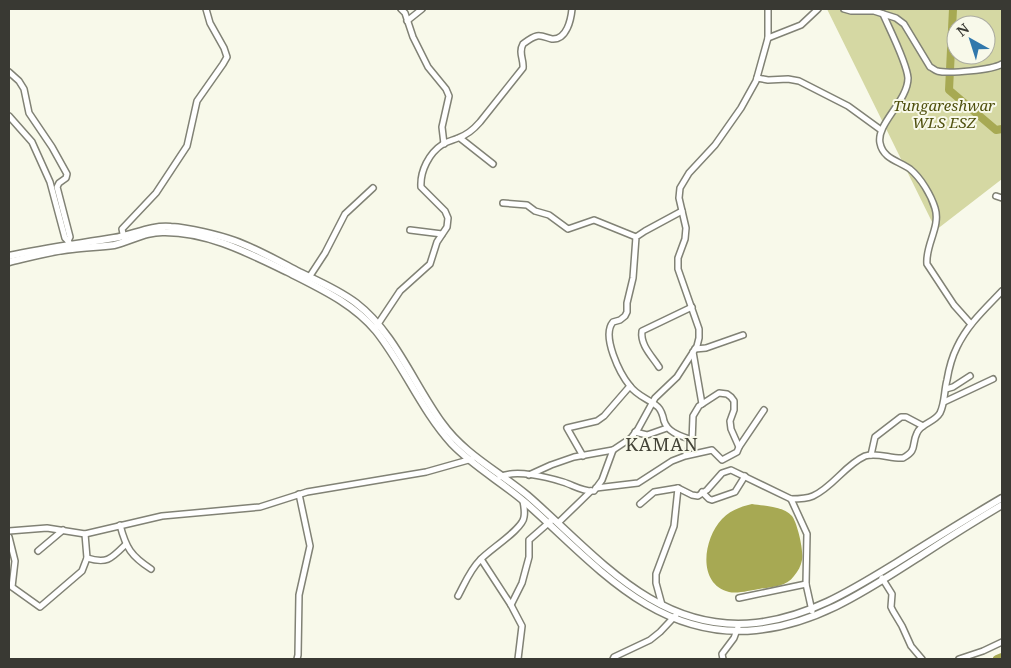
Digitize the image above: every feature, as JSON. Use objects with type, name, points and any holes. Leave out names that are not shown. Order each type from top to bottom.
[{"type":"main road","points":[[9,256],[69,244],[114,244],[124,238],[155,232],[166,232],[207,239],[237,247],[308,279],[352,308],[390,340],[454,438],[523,501],[553,522]]},
{"type":"main road","points":[[9,262],[69,244]]},
{"type":"main road","points":[[376,327],[438,426],[469,460],[526,495],[599,570],[630,594],[692,625],[758,630],[836,607],[883,580],[1000,506]]},
{"type":"main road","points":[[812,613],[1002,498]]},
{"type":"street","points":[[124,238],[122,229],[156,193],[187,146],[197,101],[227,56],[210,23],[206,9]]},
{"type":"street","points":[[401,9],[428,67],[449,96],[442,127],[444,144]]},
{"type":"street","points":[[407,21],[422,9]]},
{"type":"street","points":[[376,327],[400,291],[430,264],[437,242],[447,227],[448,218],[445,211],[421,187],[421,179],[431,156],[444,144],[460,138],[474,129],[521,72],[524,64],[520,55],[523,44],[534,36],[552,39],[560,36],[565,32],[571,20],[572,9]]},
{"type":"street","points":[[529,475],[574,457],[613,450],[631,438],[655,398],[678,377],[694,350],[699,338],[699,330],[678,269],[678,258],[685,239],[686,228],[679,198],[680,188],[684,180],[715,145],[740,108],[757,78],[768,38],[768,9]]},
{"type":"street","points":[[768,38],[801,25],[818,9]]},
{"type":"street","points":[[844,9],[851,11],[874,11],[896,18],[904,24],[930,67],[937,71],[1002,68]]},
{"type":"street","points":[[882,14],[897,46],[908,77],[902,98],[881,130],[879,141],[881,148],[894,162],[910,169],[919,178],[930,197],[936,210],[936,224],[926,256],[927,264],[954,305],[970,323]]},
{"type":"street","points":[[996,68],[1002,64]]},
{"type":"street","points":[[9,72],[19,81],[24,89],[29,113],[52,147],[66,174],[66,178],[57,187],[70,237],[69,244]]},
{"type":"street","points":[[757,78],[799,81],[848,106],[881,130]]},
{"type":"street","points":[[9,116],[32,142],[50,182],[65,238],[69,244]]},
{"type":"street","points":[[460,138],[493,164]]},
{"type":"street","points":[[308,279],[345,214],[373,188]]},
{"type":"street","points":[[996,196],[1002,198]]},
{"type":"street","points":[[503,203],[527,205],[536,211],[549,215],[568,229],[594,220],[636,237]]},
{"type":"street","points":[[682,211],[636,237],[633,278],[627,303],[627,312],[620,320],[613,322],[610,328],[611,349],[630,386],[636,393],[662,412],[667,428],[671,432],[692,440]]},
{"type":"street","points":[[410,230],[442,234]]},
{"type":"street","points":[[640,504],[654,492],[678,488],[698,496],[722,473],[728,470],[745,476],[791,499],[806,498],[814,495],[849,465],[867,455],[904,458],[912,453],[916,434],[923,426],[933,422],[939,415],[944,402],[952,358],[970,323],[1002,291]]},
{"type":"street","points":[[659,367],[646,348],[641,334],[642,331],[692,307]]},
{"type":"street","points":[[694,350],[706,348],[743,335]]},
{"type":"street","points":[[694,350],[702,404]]},
{"type":"street","points":[[946,389],[953,387],[970,376]]},
{"type":"street","points":[[944,402],[993,379]]},
{"type":"street","points":[[583,456],[567,428],[597,421],[604,416],[630,386]]},
{"type":"street","points":[[685,456],[692,442],[693,416],[702,404],[719,393],[727,394],[734,401],[734,410],[730,421],[731,429],[739,447]]},
{"type":"street","points":[[498,478],[514,473],[594,490],[638,483],[665,465],[685,456],[712,450],[722,460],[725,459],[739,450],[739,447],[764,410]]},
{"type":"street","points":[[871,455],[875,437],[901,417],[906,417],[923,426]]},
{"type":"street","points":[[636,432],[647,435],[667,428]]},
{"type":"street","points":[[511,605],[522,583],[529,557],[529,540],[594,490],[602,480],[613,450]]},
{"type":"street","points":[[9,531],[47,528],[85,534],[162,516],[260,507],[299,494],[426,472],[476,458]]},
{"type":"street","points":[[702,492],[712,500],[736,492],[745,476]]},
{"type":"street","points":[[662,610],[656,574],[674,526],[678,488]]},
{"type":"street","points":[[297,659],[299,595],[310,548],[299,494]]},
{"type":"street","points":[[791,499],[807,534],[806,584],[812,613]]},
{"type":"street","points":[[458,596],[472,569],[523,522],[525,516],[523,501]]},
{"type":"street","points":[[1000,506],[1002,514]]},
{"type":"street","points":[[120,526],[125,545],[142,563],[151,569]]},
{"type":"street","points":[[38,551],[63,530]]},
{"type":"street","points":[[9,537],[15,561],[11,584],[14,589],[38,607],[44,605],[82,571],[87,558],[85,534]]},
{"type":"street","points":[[87,558],[105,561],[125,545]]},
{"type":"street","points":[[481,559],[511,605],[522,626],[518,659]]},
{"type":"street","points":[[878,573],[892,594],[891,607],[893,611],[911,646],[922,659]]},
{"type":"street","points":[[739,598],[806,584]]},
{"type":"street","points":[[613,659],[650,640],[675,616]]},
{"type":"street","points":[[717,659],[723,656],[738,628]]},
{"type":"street","points":[[959,659],[1002,642]]},
{"type":"green space","name":"Tungareshwar WLS ESZ","points":[[827,9],[1002,9],[1002,179],[936,230]]},
{"type":"shaded area","points":[[752,504],[779,508],[792,516],[800,537],[802,562],[791,580],[783,584],[744,592],[729,592],[719,587],[712,580],[706,560],[707,549],[722,519],[736,509]]},
{"type":"waterway","points":[[953,9],[949,90],[996,130],[1002,129]]},
{"type":"waterway","points":[[997,659],[1002,657]]},
{"type":"district","name":"KAMAN","points":[[662,444]]}]
